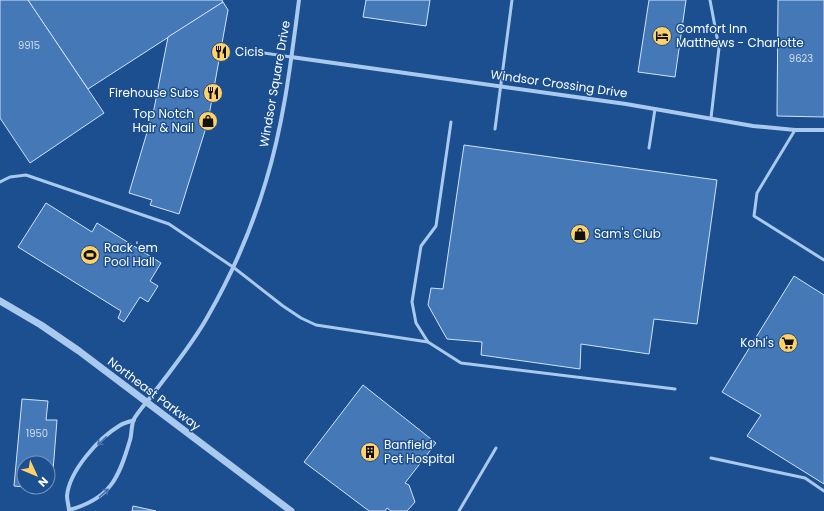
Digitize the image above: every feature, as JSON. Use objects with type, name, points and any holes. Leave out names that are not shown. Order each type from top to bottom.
[{"type":"street","name":"Windsor Square Drive","points":[[134,420],[192,343],[223,288],[255,216],[266,180],[283,108],[299,0]]},
{"type":"street","name":"Windsor Crossing Drive","points":[[291,57],[655,109],[753,126],[795,130],[824,130]]},
{"type":"street","name":"Northeast Parkway","points":[[0,301],[41,325],[147,402],[292,511]]},
{"type":"street","points":[[134,420],[127,452],[117,478],[109,488],[87,505],[69,510],[67,496],[78,466],[88,454],[119,426],[134,420]]},
{"type":"lane","points":[[495,129],[512,0]]},
{"type":"lane","points":[[710,0],[719,48],[711,118]]},
{"type":"lane","points":[[243,50],[291,57]]},
{"type":"lane","points":[[649,148],[655,109]]},
{"type":"lane","points":[[428,342],[416,323],[412,302],[421,246],[436,226],[451,122]]},
{"type":"lane","points":[[795,130],[757,193],[754,216],[824,260]]},
{"type":"lane","points":[[0,182],[10,177],[26,175],[169,224],[233,267],[283,306],[301,318],[316,325],[428,342],[461,363],[675,389]]},
{"type":"lane","points":[[459,511],[496,448]]},
{"type":"lane","points":[[711,458],[805,478],[824,491]]},
{"type":"building","points":[[0,0],[28,0],[104,113],[30,163],[0,118]]},
{"type":"building","points":[[28,0],[222,0],[223,2],[88,89]]},
{"type":"building","points":[[366,0],[430,0],[426,26],[363,17]]},
{"type":"building","name":"Comfort Inn Matthews - Charlotte","points":[[649,0],[686,0],[675,77],[638,72]]},
{"type":"building","points":[[778,0],[824,0],[824,117],[777,116]]},
{"type":"building","points":[[223,2],[228,10],[208,121],[179,214],[150,205],[152,200],[129,193],[154,109],[168,37]]},
{"type":"building","name":"Sam's Club","points":[[464,145],[717,180],[697,324],[654,319],[649,354],[581,344],[580,369],[481,355],[482,342],[447,339],[428,305],[431,288],[443,289]]},
{"type":"building","name":"Rack 'em Pool Hall","points":[[46,203],[92,232],[97,223],[161,263],[150,281],[158,286],[148,302],[140,297],[124,322],[118,318],[121,311],[18,247]]},
{"type":"building","name":"Kohl's","points":[[794,276],[824,295],[824,484],[747,436],[761,415],[722,392]]},
{"type":"building","name":"Banfield Pet Hospital","points":[[363,385],[436,443],[405,483],[409,485],[415,502],[407,511],[391,511],[387,508],[385,511],[369,511],[304,462]]},
{"type":"building","points":[[22,399],[48,401],[46,420],[57,420],[54,455],[17,455]]},
{"type":"building","points":[[16,464],[16,486],[14,486]]},
{"type":"building","points":[[133,506],[156,511],[132,511]]},
{"type":"place","name":"Comfort Inn Matthews - Charlotte","points":[[662,36]]},
{"type":"place","name":"Cicis","points":[[221,52]]},
{"type":"place","name":"Firehouse Subs","points":[[213,93]]},
{"type":"place","name":"Top Notch Hair & Nail","points":[[208,121]]},
{"type":"place","name":"Sam's Club","points":[[580,234]]},
{"type":"place","name":"Rack 'em Pool Hall","points":[[90,255]]},
{"type":"place","name":"Kohl's","points":[[788,343]]},
{"type":"place","name":"Banfield Pet Hospital","points":[[370,452]]}]
